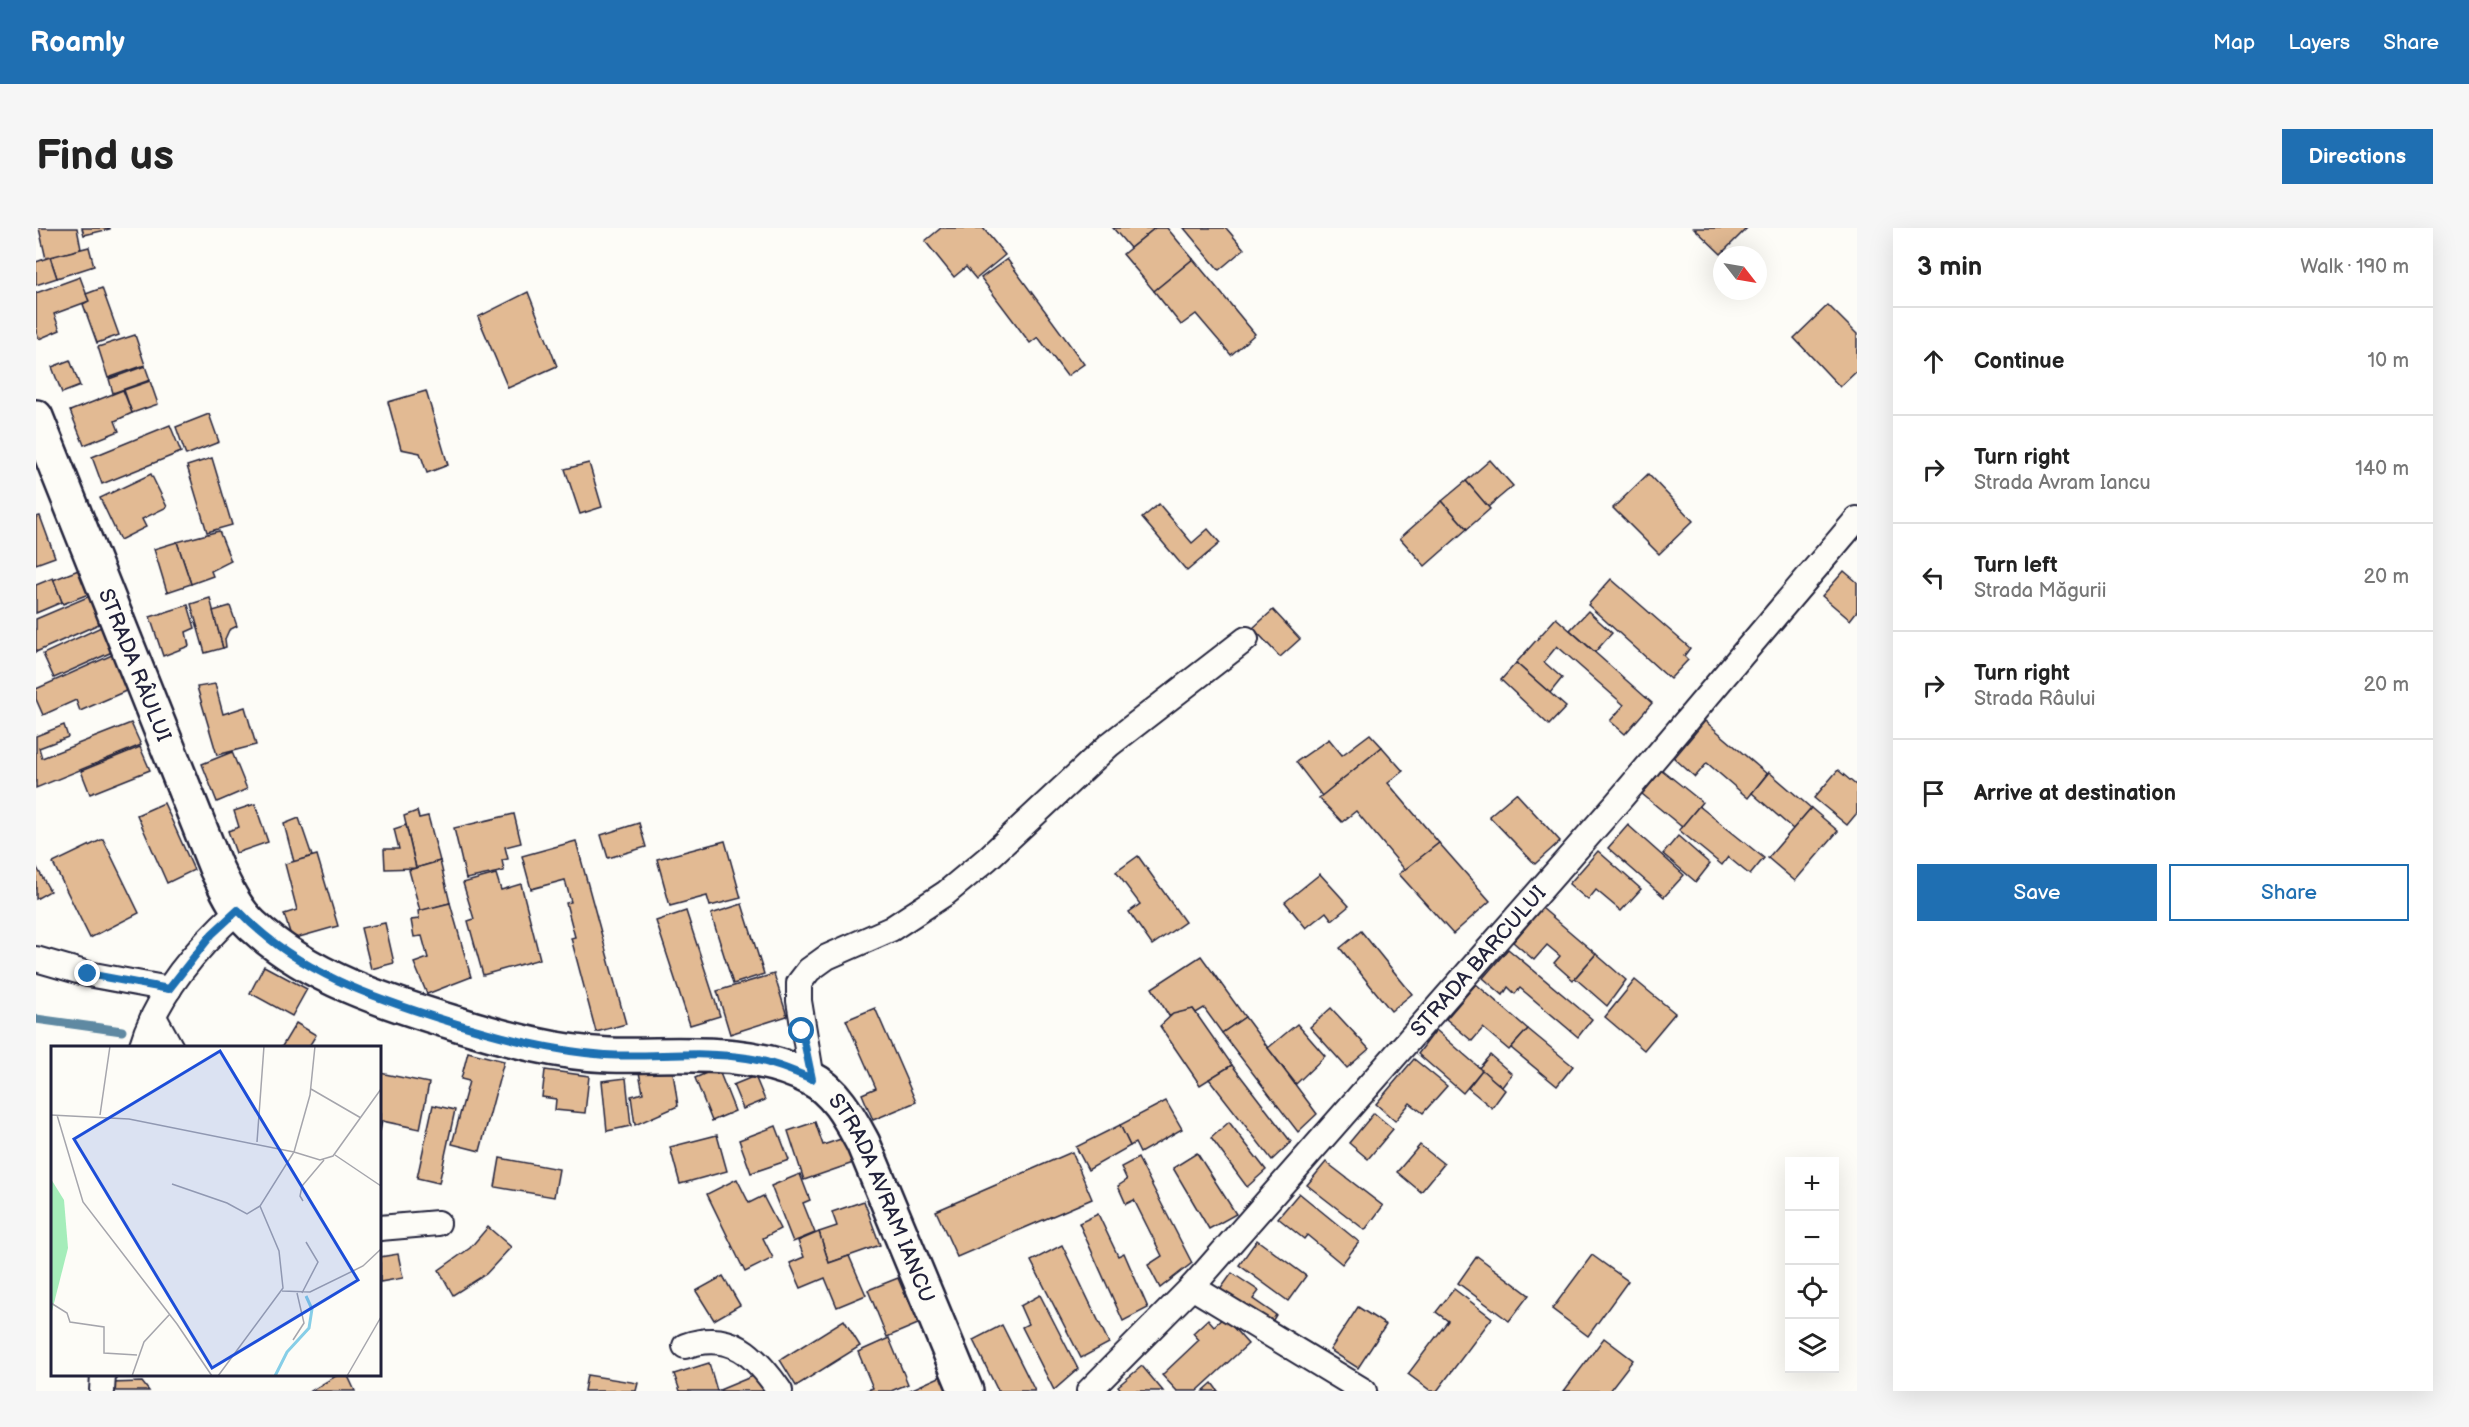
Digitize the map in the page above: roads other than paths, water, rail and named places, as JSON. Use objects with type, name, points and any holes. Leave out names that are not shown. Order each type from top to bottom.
[{"type":"main road","name":"STRADA RÂULUI","points":[[36,417],[216,868],[238,910]]},
{"type":"main road","name":"STRADA AVRAM IANCU","points":[[238,910],[251,924],[287,952],[344,984],[391,1004],[482,1031],[575,1052],[747,1058],[784,1067],[812,1079],[833,1096],[849,1117],[863,1143],[966,1391]]},
{"type":"street","name":"STRADA BARCULUI","points":[[1089,1391],[1192,1287],[1616,804],[1857,519]]},
{"type":"street","points":[[812,1079],[799,1001],[799,983],[809,970],[827,957],[891,928],[946,893],[987,860],[1109,745],[1246,639]]},
{"type":"street","points":[[141,1046],[169,989],[212,934],[238,910]]},
{"type":"street","points":[[36,959],[88,974],[169,989]]},
{"type":"street","points":[[154,1017],[170,1046]]},
{"type":"street","points":[[381,1228],[438,1223]]},
{"type":"street","points":[[1192,1287],[1364,1391]]},
{"type":"street","points":[[686,1346],[714,1339],[728,1342],[747,1352],[764,1368],[780,1391]]},
{"type":"street","points":[[102,1391],[103,1376]]},
{"type":"waterway","points":[[36,1019],[122,1031]]}]
